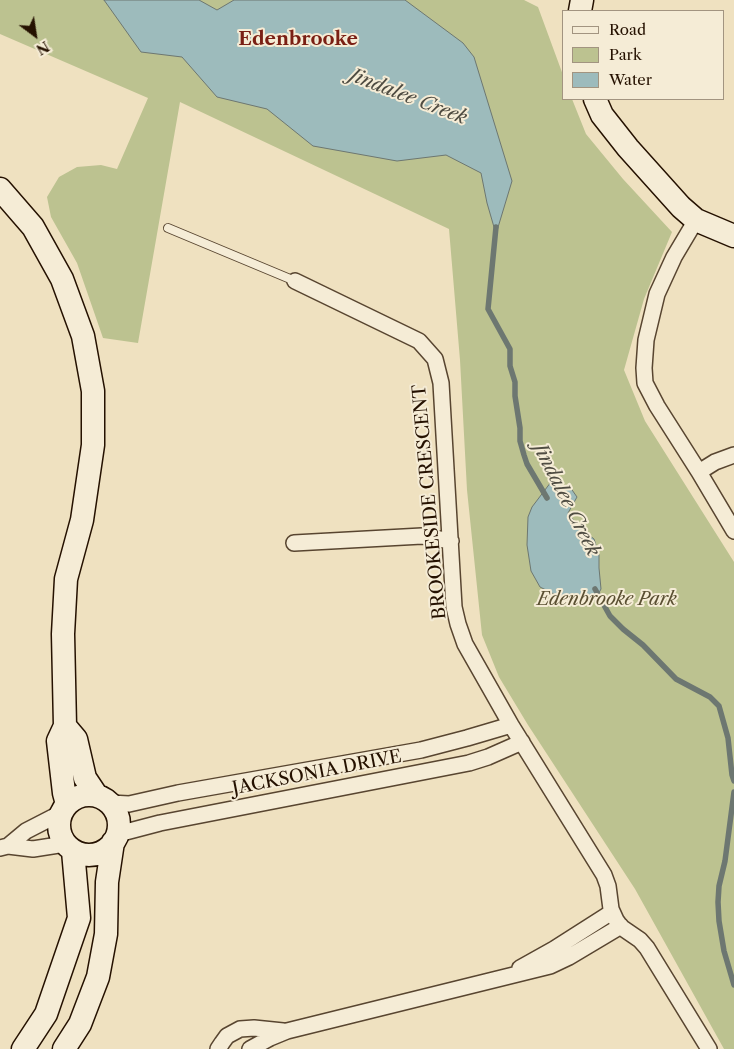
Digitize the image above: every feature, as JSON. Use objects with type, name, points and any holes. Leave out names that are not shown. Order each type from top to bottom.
[{"type":"street","points":[[595,100],[602,116],[681,207],[696,220],[734,236]]},
{"type":"street","points":[[0,189],[33,227],[62,280],[83,336],[93,391],[93,445],[82,520],[66,579],[63,634],[65,726],[58,741],[64,809],[59,824],[60,834],[69,847],[81,854],[99,853],[107,849],[116,838]]},
{"type":"street","points":[[696,220],[674,256],[657,294],[646,340],[645,383],[657,406],[734,531]]},
{"type":"street","name":"BROOKESIDE CRESCENT","points":[[295,282],[419,341],[435,359],[441,383],[454,598],[458,624],[468,651],[606,880],[612,912],[621,926],[640,940],[647,948],[709,1049]]},
{"type":"street","points":[[699,472],[715,462],[734,455]]},
{"type":"street","points":[[294,543],[422,536],[450,541]]},
{"type":"street","name":"JACKSONIA DRIVE","points":[[103,800],[129,804],[178,793],[421,750],[511,725]]},
{"type":"street","points":[[64,1049],[80,1024],[98,977],[106,934],[107,882],[119,826],[115,810],[103,800],[85,778],[76,739],[65,726]]},
{"type":"street","name":"JACKSONIA DRIVE","points":[[116,838],[160,823],[469,763],[522,742]]},
{"type":"street","points":[[4,847],[26,831],[64,809],[73,799],[89,795],[103,800]]},
{"type":"street","points":[[4,847],[32,849],[69,847]]},
{"type":"street","points":[[23,1049],[46,1014],[79,918],[69,847]]},
{"type":"street","points":[[504,977],[546,954],[612,912]]},
{"type":"street","points":[[250,1049],[286,1031],[556,964],[621,926]]},
{"type":"street","points":[[218,1049],[227,1036],[244,1028],[286,1031]]},
{"type":"lane","points":[[168,228],[295,282]]},
{"type":"green space","name":"Edenbrooke Park","points":[[0,0],[524,0],[538,7],[562,72],[562,100],[572,100],[586,134],[623,179],[672,232],[644,299],[624,370],[645,421],[734,562],[734,1049],[724,1049],[635,889],[528,725],[499,677],[482,635],[467,490],[460,360],[449,229],[180,102],[138,343],[103,338],[77,263],[51,217],[47,197],[59,177],[77,167],[101,165],[117,169],[148,98],[0,34]]},
{"type":"water","points":[[104,0],[199,0],[217,10],[234,0],[405,0],[463,43],[474,57],[512,181],[496,234],[481,173],[446,155],[397,161],[313,146],[267,109],[217,97],[182,57],[141,52]]},
{"type":"water","points":[[551,482],[570,487],[577,497],[568,513],[579,527],[594,539],[599,555],[601,589],[595,600],[576,601],[558,596],[540,587],[531,571],[527,545],[528,517],[532,507]]},
{"type":"waterway","name":"Jindalee Creek","points":[[496,227],[488,309],[510,349],[510,366],[515,382],[520,441],[524,455],[527,464],[547,498]]},
{"type":"waterway","name":"Jindalee Creek","points":[[595,589],[610,616],[623,629],[643,645],[676,679],[710,697],[719,706],[728,738],[734,781]]},
{"type":"waterway","name":"Jindalee Creek","points":[[734,792],[718,902],[724,951],[734,985]]},
{"type":"district","name":"Edenbrooke","points":[[298,40]]}]
